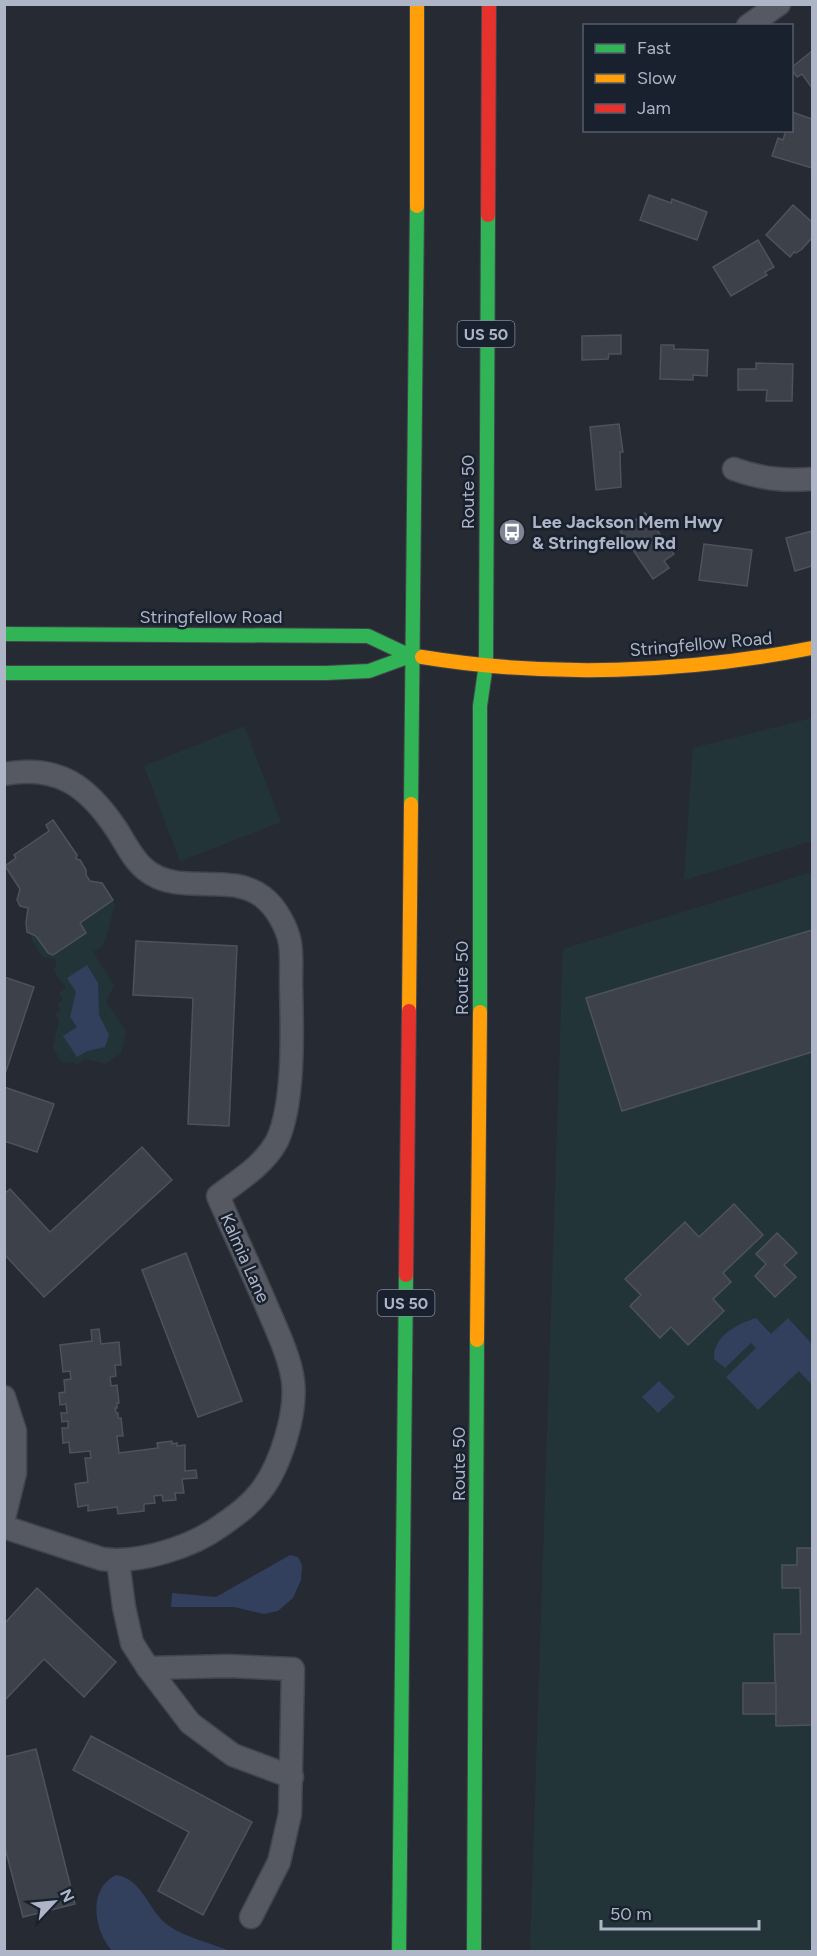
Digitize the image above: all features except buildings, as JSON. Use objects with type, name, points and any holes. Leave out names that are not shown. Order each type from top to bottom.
[{"type":"main road","name":"US 50","points":[[399,1952],[417,4]]},
{"type":"main road","name":"Route 50","points":[[474,1952],[480,1140],[480,706],[486,664],[489,4]]},
{"type":"main road","name":"Stringfellow Road","points":[[4,634],[368,636],[412,655],[532,668],[655,668],[728,662],[813,648]]},
{"type":"main road","name":"Stringfellow Road","points":[[4,672],[57,674],[326,673],[369,670],[412,655]]},
{"type":"street","points":[[751,24],[779,4]]},
{"type":"street","points":[[734,470],[759,478],[787,481],[813,479]]},
{"type":"street","name":"Kalmia Lane","points":[[4,774],[37,770],[54,774],[70,782],[86,793],[101,808],[136,861],[147,872],[169,881],[250,888],[265,898],[285,927],[290,944],[291,1055],[283,1122],[277,1140],[258,1166],[218,1196],[280,1337],[293,1381],[291,1415],[286,1436],[272,1473],[261,1491],[246,1508],[216,1530],[191,1543],[171,1550],[118,1561],[102,1559],[4,1527]]},
{"type":"street","points":[[4,1397],[15,1431],[15,1473],[4,1518]]},
{"type":"street","points":[[118,1561],[124,1607],[132,1643],[148,1668],[190,1722],[233,1755],[292,1777]]},
{"type":"street","points":[[148,1668],[228,1666],[293,1669],[290,1814],[279,1862],[251,1917]]},
{"type":"shaded area","points":[[812,718],[812,841],[684,880],[693,748]]},
{"type":"shaded area","points":[[244,726],[281,822],[180,861],[144,766]]},
{"type":"shaded area","points":[[812,872],[812,1951],[530,1952],[563,949]]},
{"type":"shaded area","points":[[112,901],[115,905],[103,946],[93,952],[114,985],[106,1002],[126,1031],[121,1053],[105,1064],[85,1059],[78,1064],[61,1061],[53,1048],[59,1020],[55,1014],[61,1010],[57,1004],[63,999],[59,993],[66,988],[54,971],[57,960],[43,957],[31,935],[36,936],[48,953],[53,955],[86,933],[80,923]]},
{"type":"water","points":[[87,965],[98,983],[99,1015],[109,1035],[105,1047],[87,1051],[77,1057],[63,1036],[77,1027],[70,1017],[76,992],[67,978]]},
{"type":"water","points":[[756,1318],[771,1334],[788,1318],[812,1344],[812,1385],[799,1371],[758,1410],[726,1377],[756,1348],[751,1343],[725,1368],[714,1359],[717,1344],[728,1332]]},
{"type":"water","points":[[659,1381],[675,1397],[658,1413],[642,1397]]},
{"type":"water","points":[[290,1555],[298,1557],[302,1565],[301,1580],[293,1598],[278,1611],[264,1614],[234,1607],[171,1607],[172,1593],[216,1597]]},
{"type":"water","points":[[116,1875],[132,1882],[144,1894],[159,1917],[172,1928],[230,1951],[112,1951],[101,1932],[96,1910],[101,1890],[107,1881]]},
{"type":"traffic: fast","points":[[411,804],[417,206]]},
{"type":"traffic: fast","points":[[480,1012],[480,706],[486,664],[488,215]]},
{"type":"traffic: fast","points":[[4,634],[368,636],[402,652],[422,657]]},
{"type":"traffic: fast","points":[[4,673],[326,673],[369,671],[413,655]]},
{"type":"traffic: fast","points":[[399,1952],[406,1275]]},
{"type":"traffic: fast","points":[[474,1952],[477,1340]]},
{"type":"traffic: slow","points":[[417,4],[417,206]]},
{"type":"traffic: slow","points":[[422,657],[519,668],[617,670],[715,663],[812,648]]},
{"type":"traffic: slow","points":[[409,1011],[411,804]]},
{"type":"traffic: slow","points":[[477,1340],[480,1012]]},
{"type":"traffic: jam","points":[[488,215],[489,4]]},
{"type":"traffic: jam","points":[[406,1275],[409,1011]]},
{"type":"place","name":"Lee Jackson Mem Hwy & Stringfellow Rd","points":[[512,532]]}]
